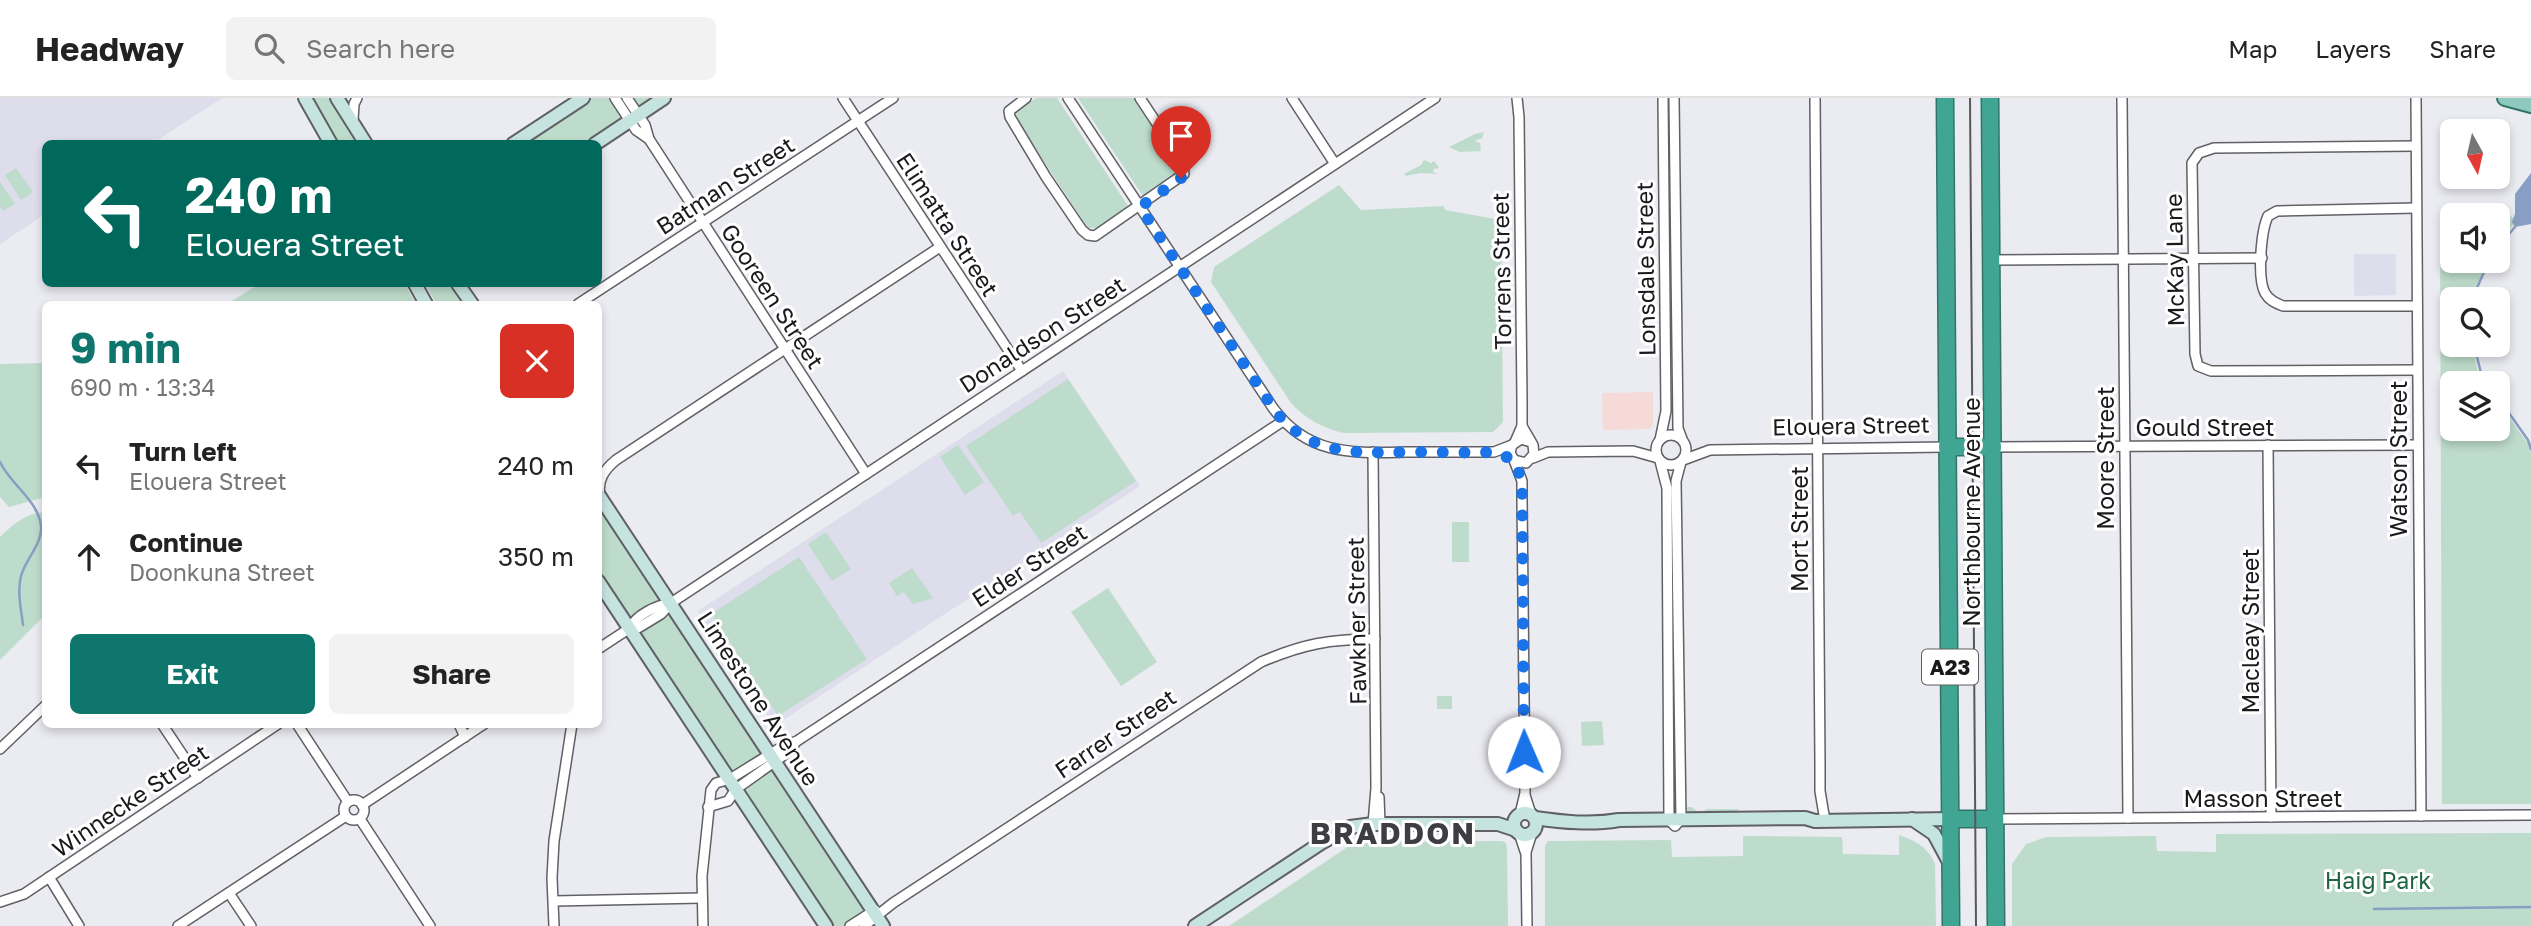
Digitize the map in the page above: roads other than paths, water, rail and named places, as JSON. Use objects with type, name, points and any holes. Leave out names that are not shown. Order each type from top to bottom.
[{"type":"highway","name":"Northbourne Avenue","points":[[1945,98],[1951,926]]},
{"type":"highway","name":"Northbourne Avenue","points":[[1990,98],[1996,926]]},
{"type":"highway","name":"Elouera Street","points":[[1947,447],[1993,447]]},
{"type":"highway","points":[[1951,818],[1995,819]]},
{"type":"main road","points":[[305,98],[329,140]]},
{"type":"main road","points":[[337,98],[364,140]]},
{"type":"main road","points":[[519,140],[583,98]]},
{"type":"main road","points":[[601,140],[664,98]]},
{"type":"main road","points":[[2505,98],[2531,105]]},
{"type":"main road","name":"Limestone Avenue","points":[[602,500],[878,918]]},
{"type":"main road","points":[[602,587],[827,926]]},
{"type":"main road","points":[[1195,926],[1350,827],[1377,824],[1565,822],[1619,826],[1805,818],[1820,821],[1951,818]]},
{"type":"main road","points":[[1912,819],[1934,834],[1942,845],[1951,869]]},
{"type":"street","points":[[353,122],[352,111],[357,98]]},
{"type":"street","name":"Gooreen Street","points":[[615,98],[634,118]]},
{"type":"street","name":"Gooreen Street","points":[[627,98],[636,130],[649,139],[866,474]]},
{"type":"street","name":"Elimatta Street","points":[[843,98],[1022,371]]},
{"type":"street","name":"Batman Street","points":[[583,301],[893,98]]},
{"type":"street","points":[[1026,98],[1009,111],[1010,117],[1082,230],[1095,236],[1181,178],[1185,169],[1140,98]]},
{"type":"street","points":[[1068,98],[1283,421],[1304,438],[1324,447],[1346,451],[1494,452],[1522,463],[1548,452],[1633,451],[1668,466],[1682,461]]},
{"type":"street","points":[[1292,98],[1335,164]]},
{"type":"street","name":"Donaldson Street","points":[[602,646],[630,628],[634,621],[653,608],[671,603],[1435,98]]},
{"type":"street","name":"Torrens Street","points":[[1513,443],[1522,426],[1520,117],[1517,98]]},
{"type":"street","name":"Torrens Street","points":[[1520,117],[1523,98]]},
{"type":"street","name":"Lonsdale Street","points":[[1660,440],[1666,411],[1663,98]]},
{"type":"street","name":"Lonsdale Street","points":[[1674,98],[1678,428],[1683,440]]},
{"type":"street","name":"Mort Street","points":[[1815,98],[1820,821]]},
{"type":"street","name":"Moore Street","points":[[2122,98],[2128,818]]},
{"type":"street","name":"Watson Street","points":[[2415,100],[2421,816]]},
{"type":"street","name":"McKay Lane","points":[[2416,146],[2214,148],[2199,153],[2192,163],[2194,354],[2198,366],[2211,371],[2417,370]]},
{"type":"street","name":"Lonsdale Street","points":[[1664,166],[1675,166]]},
{"type":"street","points":[[2416,208],[2277,211],[2268,216],[2264,224],[2262,258],[2263,289],[2273,302],[2283,306],[2416,306]]},
{"type":"street","points":[[602,475],[616,460],[940,247]]},
{"type":"street","points":[[1991,260],[2262,258]]},
{"type":"street","name":"Lonsdale Street","points":[[1666,372],[1677,372]]},
{"type":"street","name":"Elder Street","points":[[733,784],[1283,421]]},
{"type":"street","name":"Torrens Street","points":[[1522,426],[1532,444]]},
{"type":"street","points":[[1633,451],[1672,435],[1683,440],[1687,450],[1676,481],[1672,535]]},
{"type":"street","points":[[1494,452],[1523,439],[1548,452]]},
{"type":"street","points":[[1660,440],[1656,450],[1667,481],[1679,687],[1675,822]]},
{"type":"street","name":"Elouera Street","points":[[1683,440],[1710,450],[1947,447]]},
{"type":"street","points":[[1513,443],[1510,453],[1522,481],[1527,926]]},
{"type":"street","points":[[1522,481],[1532,459],[1532,444]]},
{"type":"street","name":"Macleay Street","points":[[2268,445],[2271,817]]},
{"type":"street","name":"Gould Street","points":[[1993,447],[2417,445]]},
{"type":"street","name":"Elouera Street","points":[[1682,461],[1710,450]]},
{"type":"street","name":"Fawkner Street","points":[[1373,452],[1377,824]]},
{"type":"street","points":[[602,465],[616,460]]},
{"type":"street","points":[[1673,612],[1668,687],[1675,822]]},
{"type":"street","name":"Farrer Street","points":[[864,926],[878,918],[894,903],[1261,662],[1302,646],[1324,641],[1375,639]]},
{"type":"street","points":[[1668,687],[1679,687]]},
{"type":"street","points":[[0,749],[42,709]]},
{"type":"street","points":[[165,728],[198,778]]},
{"type":"street","name":"Winnecke Street","points":[[0,902],[24,894],[272,728]]},
{"type":"street","points":[[300,728],[348,802]]},
{"type":"street","points":[[461,728],[465,737]]},
{"type":"street","points":[[362,804],[478,728]]},
{"type":"street","points":[[554,926],[554,841],[571,728]]},
{"type":"street","points":[[703,926],[704,848],[708,807],[712,787],[718,782],[733,784],[728,801],[708,807]]},
{"type":"street","points":[[354,800],[362,804],[364,814],[360,819],[351,820],[346,816],[344,810],[348,802],[354,800]]},
{"type":"street","name":"Masson Street","points":[[1995,819],[2531,815]]},
{"type":"street","points":[[178,926],[346,816]]},
{"type":"street","points":[[360,819],[430,926]]},
{"type":"street","points":[[49,877],[79,926]]},
{"type":"street","points":[[229,892],[251,926]]},
{"type":"street","points":[[554,901],[702,898]]},
{"type":"street","name":"Farrer Street","points":[[850,926],[878,918]]},
{"type":"water","points":[[2531,173],[2531,224],[2515,227],[2512,222],[2515,214],[2515,194]]},
{"type":"waterway","points":[[2510,233],[2515,227]]},
{"type":"waterway","points":[[2477,287],[2484,273]]},
{"type":"waterway","points":[[2477,357],[2480,371]]},
{"type":"waterway","points":[[2510,414],[2528,440],[2531,449]]},
{"type":"waterway","points":[[0,462],[35,508],[41,526],[37,545],[23,570],[20,582],[23,625]]},
{"type":"waterway","points":[[2374,909],[2531,907]]},
{"type":"tram line","points":[[1970,98],[1976,926]]},
{"type":"district","name":"BRADDON","points":[[1393,833]]},
{"type":"park label","name":"Haig Park","points":[[2378,880]]}]
